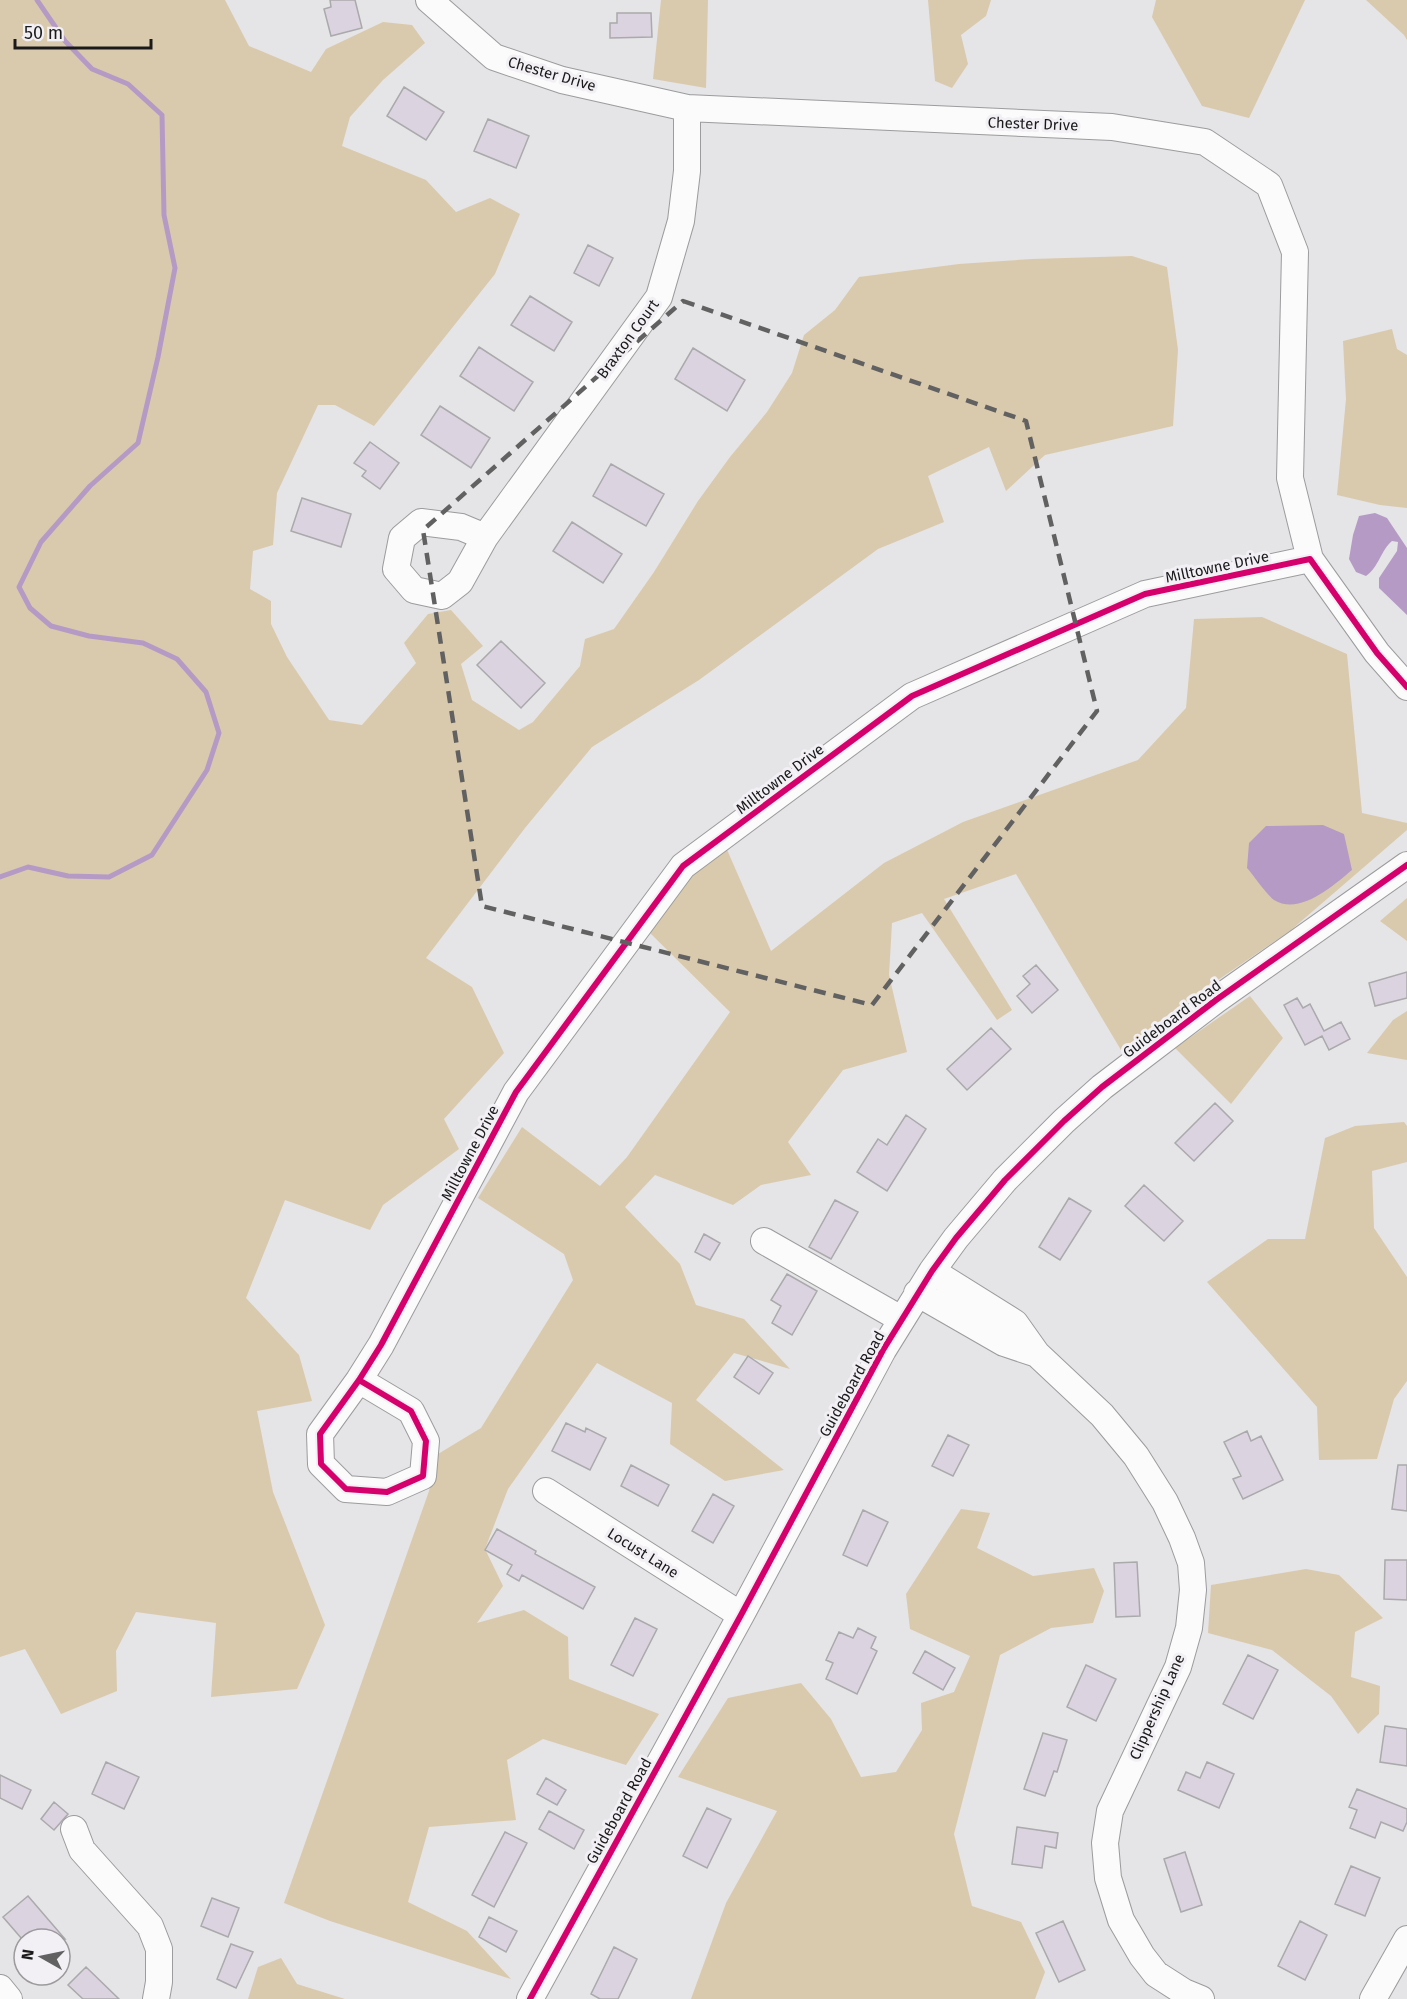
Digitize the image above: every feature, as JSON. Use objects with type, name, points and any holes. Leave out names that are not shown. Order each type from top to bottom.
[{"type":"street","name":"Chester Drive","points":[[429,0],[494,57],[562,80],[687,108],[1112,127],[1204,142],[1269,185],[1295,252],[1290,478],[1310,559]]},
{"type":"street","name":"Braxton Court","points":[[485,537],[659,297],[681,221],[687,171],[687,108]]},
{"type":"street","points":[[1310,559],[1377,653],[1407,687]]},
{"type":"street","name":"Milltowne Drive","points":[[359,1380],[411,1411],[426,1441],[423,1476],[387,1492],[346,1489],[321,1464],[320,1434],[381,1345],[516,1092],[683,866],[912,696],[1145,594],[1310,559]]},
{"type":"street","name":"Guideboard Road","points":[[530,1999],[902,1319],[932,1270],[956,1238],[1005,1180],[1102,1087],[1216,1000],[1407,865]]},
{"type":"street","points":[[764,1241],[902,1319]]},
{"type":"street","name":"Clippership Lane","points":[[932,1270],[1015,1323],[1037,1354],[1102,1415],[1136,1456],[1165,1502],[1182,1538],[1191,1563],[1193,1590],[1189,1628],[1178,1667],[1110,1811],[1105,1843],[1108,1878],[1121,1920],[1142,1956],[1156,1974],[1184,1992],[1201,1999]]},
{"type":"street","name":"Clippership Lane","points":[[917,1293],[1004,1343],[1037,1354]]},
{"type":"street","name":"Locust Lane","points":[[546,1491],[741,1615]]},
{"type":"street","points":[[74,1829],[82,1850],[150,1926],[159,1949],[159,1982],[156,1999]]},
{"type":"street","points":[[1373,1999],[1407,1939]]},
{"type":"street","points":[[0,1988],[9,1999]]},
{"type":"highlighted area","points":[[683,301],[1026,421],[1097,711],[872,1005],[482,906],[423,530]]},
{"type":"shaded area","points":[[0,0],[225,0],[249,46],[311,72],[326,49],[383,22],[412,25],[425,43],[383,80],[350,117],[342,146],[426,180],[456,212],[490,198],[520,214],[495,274],[374,426],[335,405],[318,405],[277,493],[273,545],[253,551],[250,589],[271,601],[271,624],[287,657],[329,720],[362,725],[416,663],[404,643],[428,614],[451,610],[483,646],[461,664],[472,700],[519,730],[533,722],[580,666],[585,639],[614,629],[654,572],[698,501],[767,412],[792,373],[804,335],[835,310],[859,277],[959,264],[1132,256],[1167,267],[1178,350],[1173,426],[1045,455],[1006,491],[989,447],[928,476],[944,522],[878,549],[699,680],[592,747],[525,828],[426,958],[472,987],[504,1053],[444,1119],[459,1149],[383,1205],[370,1230],[285,1200],[246,1298],[299,1355],[312,1401],[257,1411],[273,1492],[325,1625],[297,1689],[211,1697],[216,1623],[136,1612],[116,1651],[117,1691],[61,1714],[25,1649],[0,1657]]},
{"type":"shaded area","points":[[661,0],[708,0],[706,88],[653,79]]},
{"type":"shaded area","points":[[928,0],[991,0],[986,16],[961,35],[968,64],[952,88],[935,81]]},
{"type":"shaded area","points":[[1156,0],[1305,0],[1249,118],[1202,106],[1152,17]]},
{"type":"shaded area","points":[[1366,0],[1407,0],[1407,40],[1404,35]]},
{"type":"shaded area","points":[[1392,329],[1397,349],[1407,355],[1407,508],[1380,505],[1337,495],[1346,399],[1343,341]]},
{"type":"shaded area","points":[[1375,513],[1387,518],[1407,548],[1407,615],[1379,588],[1379,578],[1397,551],[1398,542],[1392,541],[1388,545],[1374,568],[1366,576],[1356,572],[1349,559],[1359,516]]},
{"type":"shaded area","points":[[1262,617],[1347,654],[1362,813],[1407,823],[1407,830],[1291,930],[1183,1004],[1121,1050],[1016,874],[944,899],[1012,1010],[997,1020],[922,913],[892,923],[889,975],[907,1052],[843,1070],[788,1142],[811,1175],[761,1185],[733,1205],[655,1175],[625,1207],[680,1264],[696,1305],[744,1319],[790,1369],[734,1353],[696,1400],[784,1470],[725,1481],[670,1444],[672,1403],[597,1363],[508,1489],[485,1549],[503,1586],[477,1623],[524,1610],[568,1637],[569,1679],[659,1714],[626,1765],[543,1739],[507,1760],[516,1820],[429,1827],[408,1902],[467,1931],[511,1979],[330,1921],[284,1903],[429,1491],[438,1454],[481,1428],[573,1280],[564,1254],[478,1198],[522,1127],[600,1186],[627,1157],[730,1012],[649,932],[686,876],[725,845],[771,951],[884,863],[963,822],[1138,760],[1186,708],[1194,619]]},
{"type":"shaded area","points":[[1323,825],[1344,834],[1352,870],[1316,897],[1295,904],[1284,904],[1274,900],[1247,868],[1249,843],[1266,826]]},
{"type":"shaded area","points":[[1407,898],[1407,941],[1380,921]]},
{"type":"shaded area","points":[[1250,996],[1283,1038],[1231,1104],[1175,1048]]},
{"type":"shaded area","points":[[1407,1011],[1407,1060],[1367,1053],[1393,1020]]},
{"type":"shaded area","points":[[1404,1122],[1407,1126],[1407,1162],[1372,1171],[1374,1228],[1407,1277],[1407,1381],[1394,1399],[1377,1459],[1319,1460],[1317,1407],[1207,1282],[1268,1239],[1305,1239],[1325,1138],[1355,1126]]},
{"type":"shaded area","points":[[961,1509],[990,1513],[977,1548],[1033,1576],[1094,1568],[1104,1591],[1093,1623],[1051,1628],[1000,1655],[954,1834],[972,1906],[1021,1922],[1045,1972],[1035,1999],[691,1999],[726,1903],[777,1811],[678,1777],[728,1698],[801,1683],[831,1719],[861,1777],[896,1772],[922,1730],[921,1703],[954,1692],[970,1656],[910,1629],[906,1594]]},
{"type":"shaded area","points":[[1306,1569],[1339,1575],[1383,1618],[1355,1632],[1351,1677],[1380,1686],[1379,1714],[1358,1734],[1331,1696],[1272,1650],[1208,1633],[1211,1585]]},
{"type":"shaded area","points":[[281,1958],[297,1984],[345,1999],[248,1999],[258,1967]]},
{"type":"building","points":[[330,0],[355,0],[362,28],[331,36],[324,9],[331,7]]},
{"type":"building","points":[[617,13],[651,13],[652,37],[610,38],[610,23],[617,23]]},
{"type":"building","points":[[404,87],[444,112],[426,140],[387,116]]},
{"type":"building","points":[[488,119],[529,136],[516,168],[474,151]]},
{"type":"building","points":[[588,245],[613,258],[599,286],[574,273]]},
{"type":"building","points":[[530,296],[572,322],[554,351],[511,325]]},
{"type":"building","points":[[479,347],[533,382],[514,411],[460,376]]},
{"type":"building","points":[[693,348],[745,380],[727,411],[675,379]]},
{"type":"building","points":[[440,406],[490,438],[471,468],[421,435]]},
{"type":"building","points":[[370,442],[399,463],[380,489],[362,476],[366,471],[354,463]]},
{"type":"building","points":[[611,464],[664,494],[646,526],[593,496]]},
{"type":"building","points":[[302,498],[351,514],[341,547],[291,531]]},
{"type":"building","points":[[572,522],[622,554],[603,583],[553,551]]},
{"type":"building","points":[[501,641],[545,683],[521,708],[477,665]]},
{"type":"building","points":[[1036,965],[1058,990],[1032,1013],[1017,996],[1030,984],[1023,976]]},
{"type":"building","points":[[1407,972],[1407,998],[1375,1006],[1369,983]]},
{"type":"building","points":[[1297,998],[1303,1008],[1310,1004],[1324,1031],[1341,1022],[1350,1039],[1329,1050],[1322,1036],[1305,1045],[1284,1005]]},
{"type":"building","points":[[991,1028],[1011,1049],[967,1090],[947,1069]]},
{"type":"building","points":[[1215,1103],[1233,1121],[1194,1161],[1175,1143]]},
{"type":"building","points":[[906,1115],[926,1129],[887,1191],[857,1172],[878,1139],[887,1145]]},
{"type":"building","points":[[1144,1185],[1183,1221],[1164,1241],[1125,1206]]},
{"type":"building","points":[[1069,1198],[1091,1211],[1060,1260],[1039,1247]]},
{"type":"building","points":[[835,1200],[858,1212],[831,1259],[809,1247]]},
{"type":"building","points":[[704,1234],[720,1243],[710,1260],[695,1252]]},
{"type":"building","points":[[787,1274],[817,1291],[792,1335],[772,1323],[781,1306],[771,1300]]},
{"type":"building","points":[[748,1356],[773,1373],[759,1394],[734,1377]]},
{"type":"building","points":[[566,1423],[585,1432],[586,1428],[606,1438],[590,1470],[552,1451]]},
{"type":"building","points":[[1247,1431],[1251,1441],[1261,1436],[1283,1480],[1243,1499],[1233,1479],[1241,1476],[1224,1442]]},
{"type":"building","points":[[948,1435],[969,1445],[953,1476],[932,1466]]},
{"type":"building","points":[[631,1465],[669,1485],[658,1506],[621,1486]]},
{"type":"building","points":[[1398,1465],[1407,1465],[1407,1511],[1392,1509]]},
{"type":"building","points":[[713,1494],[734,1506],[713,1543],[692,1531]]},
{"type":"building","points":[[863,1510],[888,1522],[867,1566],[843,1555]]},
{"type":"building","points":[[497,1529],[536,1551],[535,1554],[595,1587],[583,1609],[522,1575],[519,1581],[507,1574],[512,1565],[485,1550]]},
{"type":"building","points":[[1385,1560],[1407,1560],[1407,1600],[1384,1599]]},
{"type":"building","points":[[1137,1562],[1140,1616],[1116,1617],[1114,1563]]},
{"type":"building","points":[[635,1618],[657,1629],[633,1676],[611,1665]]},
{"type":"building","points":[[858,1628],[876,1637],[871,1648],[877,1651],[857,1694],[826,1679],[833,1663],[826,1660],[839,1632],[853,1638]]},
{"type":"building","points":[[925,1651],[955,1668],[943,1690],[913,1673]]},
{"type":"building","points":[[1248,1655],[1278,1670],[1253,1719],[1223,1704]]},
{"type":"building","points":[[1086,1665],[1116,1679],[1096,1721],[1067,1707]]},
{"type":"building","points":[[1385,1726],[1407,1729],[1407,1766],[1380,1762]]},
{"type":"building","points":[[1043,1733],[1067,1740],[1057,1772],[1054,1771],[1045,1796],[1024,1789]]},
{"type":"building","points":[[106,1762],[139,1777],[124,1809],[92,1794]]},
{"type":"building","points":[[1207,1762],[1234,1774],[1219,1808],[1178,1790],[1186,1772],[1200,1778]]},
{"type":"building","points":[[0,1775],[31,1790],[22,1809],[0,1798]]},
{"type":"building","points":[[546,1778],[566,1790],[557,1805],[537,1794]]},
{"type":"building","points":[[1357,1789],[1407,1809],[1407,1822],[1403,1831],[1381,1822],[1375,1838],[1350,1828],[1357,1810],[1349,1807]]},
{"type":"building","points":[[54,1802],[68,1814],[54,1830],[41,1819]]},
{"type":"building","points":[[707,1808],[731,1819],[707,1868],[683,1856]]},
{"type":"building","points":[[549,1811],[584,1830],[574,1849],[539,1829]]},
{"type":"building","points":[[1017,1827],[1058,1833],[1056,1848],[1045,1846],[1042,1868],[1012,1864]]},
{"type":"building","points":[[505,1832],[527,1843],[494,1907],[472,1895]]},
{"type":"building","points":[[1185,1852],[1202,1905],[1181,1912],[1164,1859]]},
{"type":"building","points":[[1351,1866],[1380,1878],[1365,1916],[1335,1904]]},
{"type":"building","points":[[28,1896],[55,1927],[12,1927],[3,1917]]},
{"type":"building","points":[[212,1898],[239,1908],[228,1937],[201,1926]]},
{"type":"building","points":[[489,1917],[517,1931],[506,1952],[479,1937]]},
{"type":"building","points":[[1063,1921],[1085,1970],[1059,1982],[1036,1933]]},
{"type":"building","points":[[1300,1921],[1327,1935],[1305,1980],[1278,1966]]},
{"type":"building","points":[[231,1944],[253,1952],[236,1988],[217,1979]]},
{"type":"building","points":[[614,1947],[637,1959],[618,1999],[600,1999],[591,1994]]},
{"type":"building","points":[[86,1967],[119,1999],[83,1999],[70,1987],[72,1981]]},
{"type":"waterway","points":[[0,877],[28,867],[68,876],[109,877],[152,855],[207,770],[219,733],[206,692],[177,659],[143,643],[89,636],[51,626],[30,608],[19,587],[41,542],[90,486],[138,443],[175,268],[164,215],[162,115],[128,84],[92,69],[65,41],[37,0]]},
{"type":"cycle path","points":[[359,1380],[411,1411],[426,1441],[423,1476],[387,1492],[346,1489],[321,1464],[320,1434],[381,1345],[516,1092],[683,866],[912,696],[1145,594],[1310,559],[1377,653],[1407,687]]},
{"type":"cycle path","points":[[530,1999],[741,1615],[883,1350],[932,1271],[956,1238],[1005,1180],[1102,1087],[1216,1000],[1407,865]]}]
